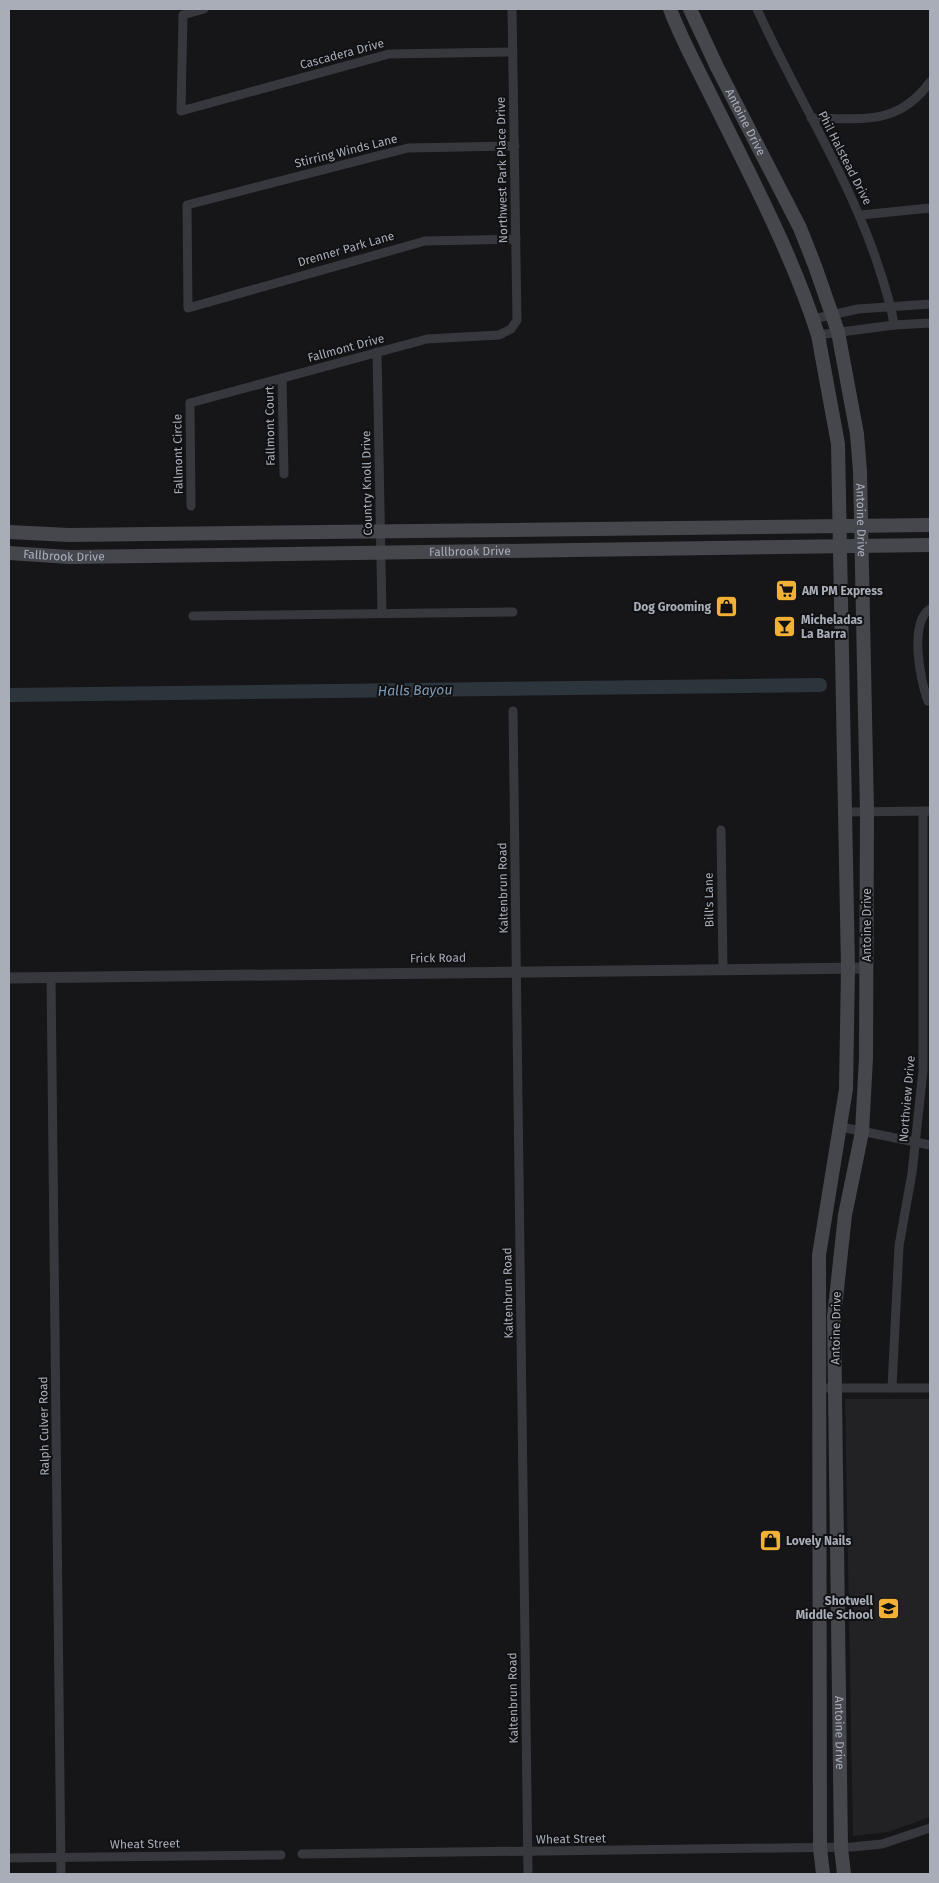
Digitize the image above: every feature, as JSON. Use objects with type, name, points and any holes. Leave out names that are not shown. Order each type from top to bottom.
[{"type":"main road","name":"Antoine Drive","points":[[670,9],[797,278],[813,319],[818,334],[838,444],[848,968],[846,1089],[818,1254],[820,1848],[824,1874]]},
{"type":"main road","name":"Antoine Drive","points":[[690,9],[717,67],[800,228],[838,332],[857,434],[862,546],[867,812],[866,1058],[862,1132],[845,1215],[834,1317],[841,1848],[844,1874]]},
{"type":"main road","points":[[740,156],[758,147]]},
{"type":"main road","name":"Fallbrook Drive","points":[[9,532],[70,536],[930,525]]},
{"type":"main road","points":[[636,529],[636,548]]},
{"type":"main road","name":"Fallbrook Drive","points":[[9,553],[69,557],[930,545]]},
{"type":"main road","points":[[819,1599],[837,1598]]},
{"type":"street","name":"Cascadera Drive","points":[[204,9],[183,15],[182,111],[389,54],[512,52]]},
{"type":"street","name":"Northwest Park Place Drive","points":[[511,329],[517,320],[512,9]]},
{"type":"street","name":"Phil Halstead Drive","points":[[757,9],[780,60],[861,215],[892,306],[894,325]]},
{"type":"street","points":[[811,118],[869,118],[897,112],[918,99],[930,82]]},
{"type":"street","name":"Stirring Winds Lane","points":[[188,308],[186,205],[408,148],[515,146]]},
{"type":"street","points":[[861,215],[930,208]]},
{"type":"street","name":"Drenner Park Lane","points":[[188,308],[425,241],[516,239]]},
{"type":"street","points":[[813,319],[892,306],[930,304]]},
{"type":"street","points":[[818,334],[894,325],[930,323]]},
{"type":"street","name":"Fallmont Drive","points":[[190,403],[427,339],[499,335],[511,329]]},
{"type":"street","name":"Country Knoll Drive","points":[[377,352],[382,613]]},
{"type":"street","name":"Fallmont Court","points":[[282,378],[284,474]]},
{"type":"street","name":"Fallmont Circle","points":[[190,403],[191,506]]},
{"type":"street","points":[[930,609],[924,613],[919,624],[921,684],[928,701],[930,701]]},
{"type":"street","points":[[193,616],[513,612]]},
{"type":"street","name":"Kaltenbrun Road","points":[[513,711],[528,1874]]},
{"type":"street","points":[[846,812],[927,811]]},
{"type":"street","name":"Northview Drive","points":[[892,1388],[899,1246],[916,1143],[923,1070],[927,811]]},
{"type":"street","name":"Bill's Lane","points":[[721,830],[723,969]]},
{"type":"street","name":"Frick Road","points":[[9,978],[867,968]]},
{"type":"street","name":"Ralph Culver Road","points":[[51,977],[61,1874]]},
{"type":"street","points":[[841,1127],[930,1145]]},
{"type":"street","points":[[818,1388],[930,1388]]},
{"type":"street","name":"Wheat Street","points":[[302,1854],[841,1848],[882,1844],[930,1828]]},
{"type":"street","name":"Wheat Street","points":[[9,1858],[281,1855]]},
{"type":"shaded area","name":"Shotwell Middle School","points":[[845,1399],[930,1399],[930,1817],[888,1832],[853,1836]]},
{"type":"waterway","name":"Halls Bayou","points":[[9,695],[820,685]]},
{"type":"place","name":"AM PM Express","points":[[786,591]]},
{"type":"place","name":"Dog Grooming","points":[[727,607]]},
{"type":"place","name":"Micheladas La Barra","points":[[785,627]]},
{"type":"place","name":"Lovely Nails","points":[[770,1541]]},
{"type":"place","name":"Shotwell Middle School","points":[[889,1608]]}]
